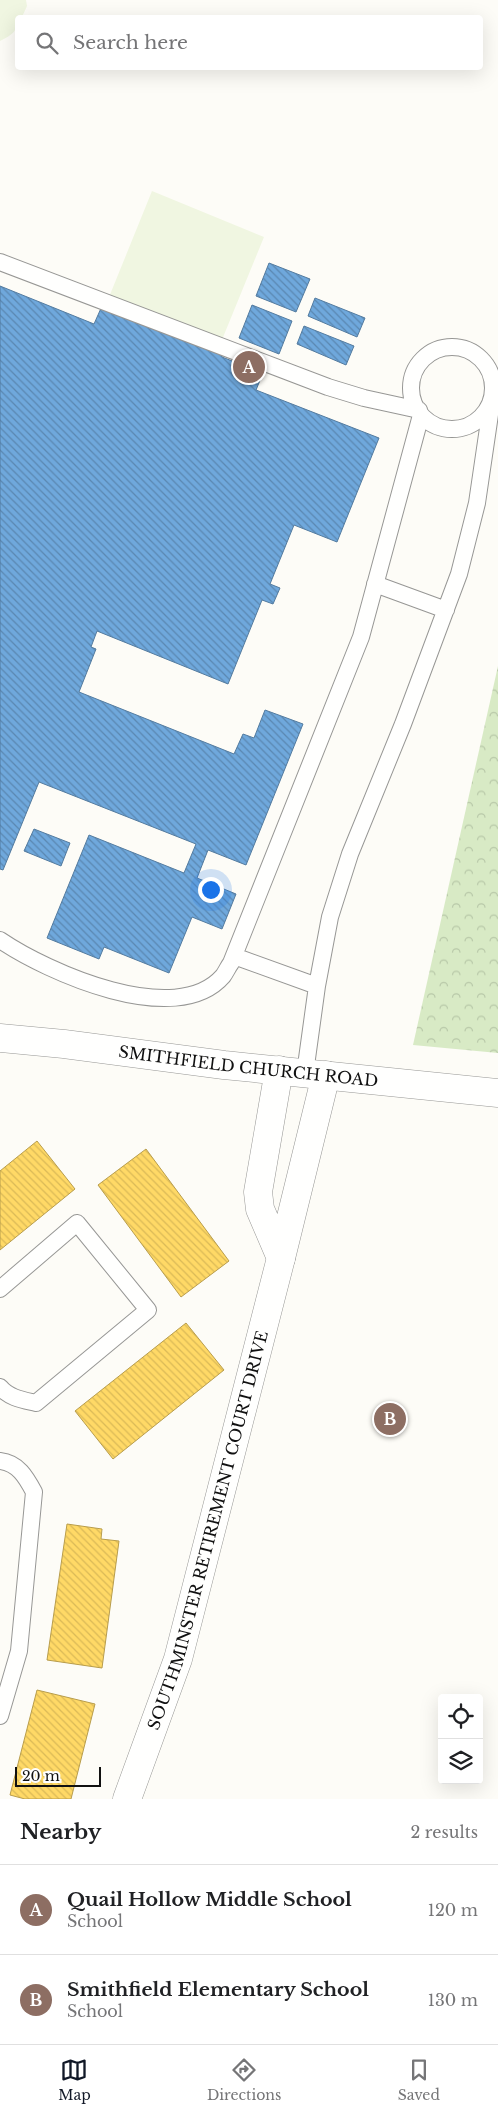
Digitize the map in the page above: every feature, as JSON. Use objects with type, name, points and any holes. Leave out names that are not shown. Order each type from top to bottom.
[{"type":"street","name":"SMITHFIELD CHURCH ROAD","points":[[0,1038],[303,1073],[498,1093]]},
{"type":"street","points":[[281,1258],[260,1208],[258,1192],[303,1073]]},
{"type":"street","name":"SOUTHMINSTER RETIREMENT COURT DRIVE","points":[[127,1799],[178,1659],[281,1258],[303,1073]]},
{"type":"lane","points":[[0,262],[328,387],[420,412]]},
{"type":"lane","points":[[303,1073],[316,986],[330,917],[350,854],[403,724],[446,610],[467,547],[477,503],[494,394],[493,380],[489,368],[480,357],[462,348],[442,347],[424,358],[412,375],[414,402],[431,424],[444,429],[458,429],[470,425],[482,417],[490,406],[494,394]]},
{"type":"lane","points":[[0,940],[16,951],[52,969],[103,988],[148,997],[182,997],[210,986],[222,976],[234,956],[361,637],[420,412]]},
{"type":"lane","points":[[375,584],[446,610]]},
{"type":"lane","points":[[234,956],[316,986]]},
{"type":"lane","points":[[0,1289],[77,1224],[148,1310],[36,1403],[15,1398],[4,1392],[0,1387]]},
{"type":"lane","points":[[0,1461],[11,1462],[18,1468],[24,1474],[34,1492],[19,1651],[0,1716]]},
{"type":"green space","points":[[0,0],[26,0],[27,6],[23,15],[15,15],[14,32],[0,41]]},
{"type":"green space","points":[[152,191],[264,237],[217,352],[105,307]]},
{"type":"green space","points":[[498,666],[498,1053],[413,1045]]},
{"type":"building: Homes","points":[[37,1141],[75,1189],[0,1250],[0,1171]]},
{"type":"building: Homes","points":[[146,1149],[229,1261],[181,1297],[98,1185]]},
{"type":"building: Homes","points":[[186,1323],[224,1370],[113,1459],[75,1411]]},
{"type":"building: Homes","points":[[67,1524],[102,1529],[101,1539],[119,1541],[102,1668],[47,1660]]},
{"type":"building: Homes","points":[[37,1690],[95,1704],[71,1799],[25,1799],[10,1795]]},
{"type":"building: Schools","points":[[269,263],[310,279],[296,312],[256,296]]},
{"type":"building: Schools","points":[[0,286],[94,324],[102,306],[263,373],[256,390],[379,438],[337,542],[294,525],[270,584],[280,588],[273,604],[262,600],[228,684],[97,631],[91,647],[96,649],[79,692],[234,754],[243,734],[254,738],[265,710],[303,724],[246,865],[208,850],[197,878],[236,894],[222,929],[192,917],[169,973],[104,947],[99,959],[47,938],[89,835],[184,873],[196,844],[39,782],[3,870],[0,869]]},
{"type":"building: Schools","points":[[315,298],[365,318],[357,337],[308,316]]},
{"type":"building: Schools","points":[[252,305],[292,321],[279,354],[239,338]]},
{"type":"building: Schools","points":[[304,326],[354,346],[346,365],[297,344]]},
{"type":"building: Schools","points":[[34,829],[70,843],[61,866],[24,851]]},
{"type":"place","name":"Quail Hollow Middle School","points":[[249,367]]},
{"type":"place","name":"Smithfield Elementary School","points":[[390,1419]]}]
